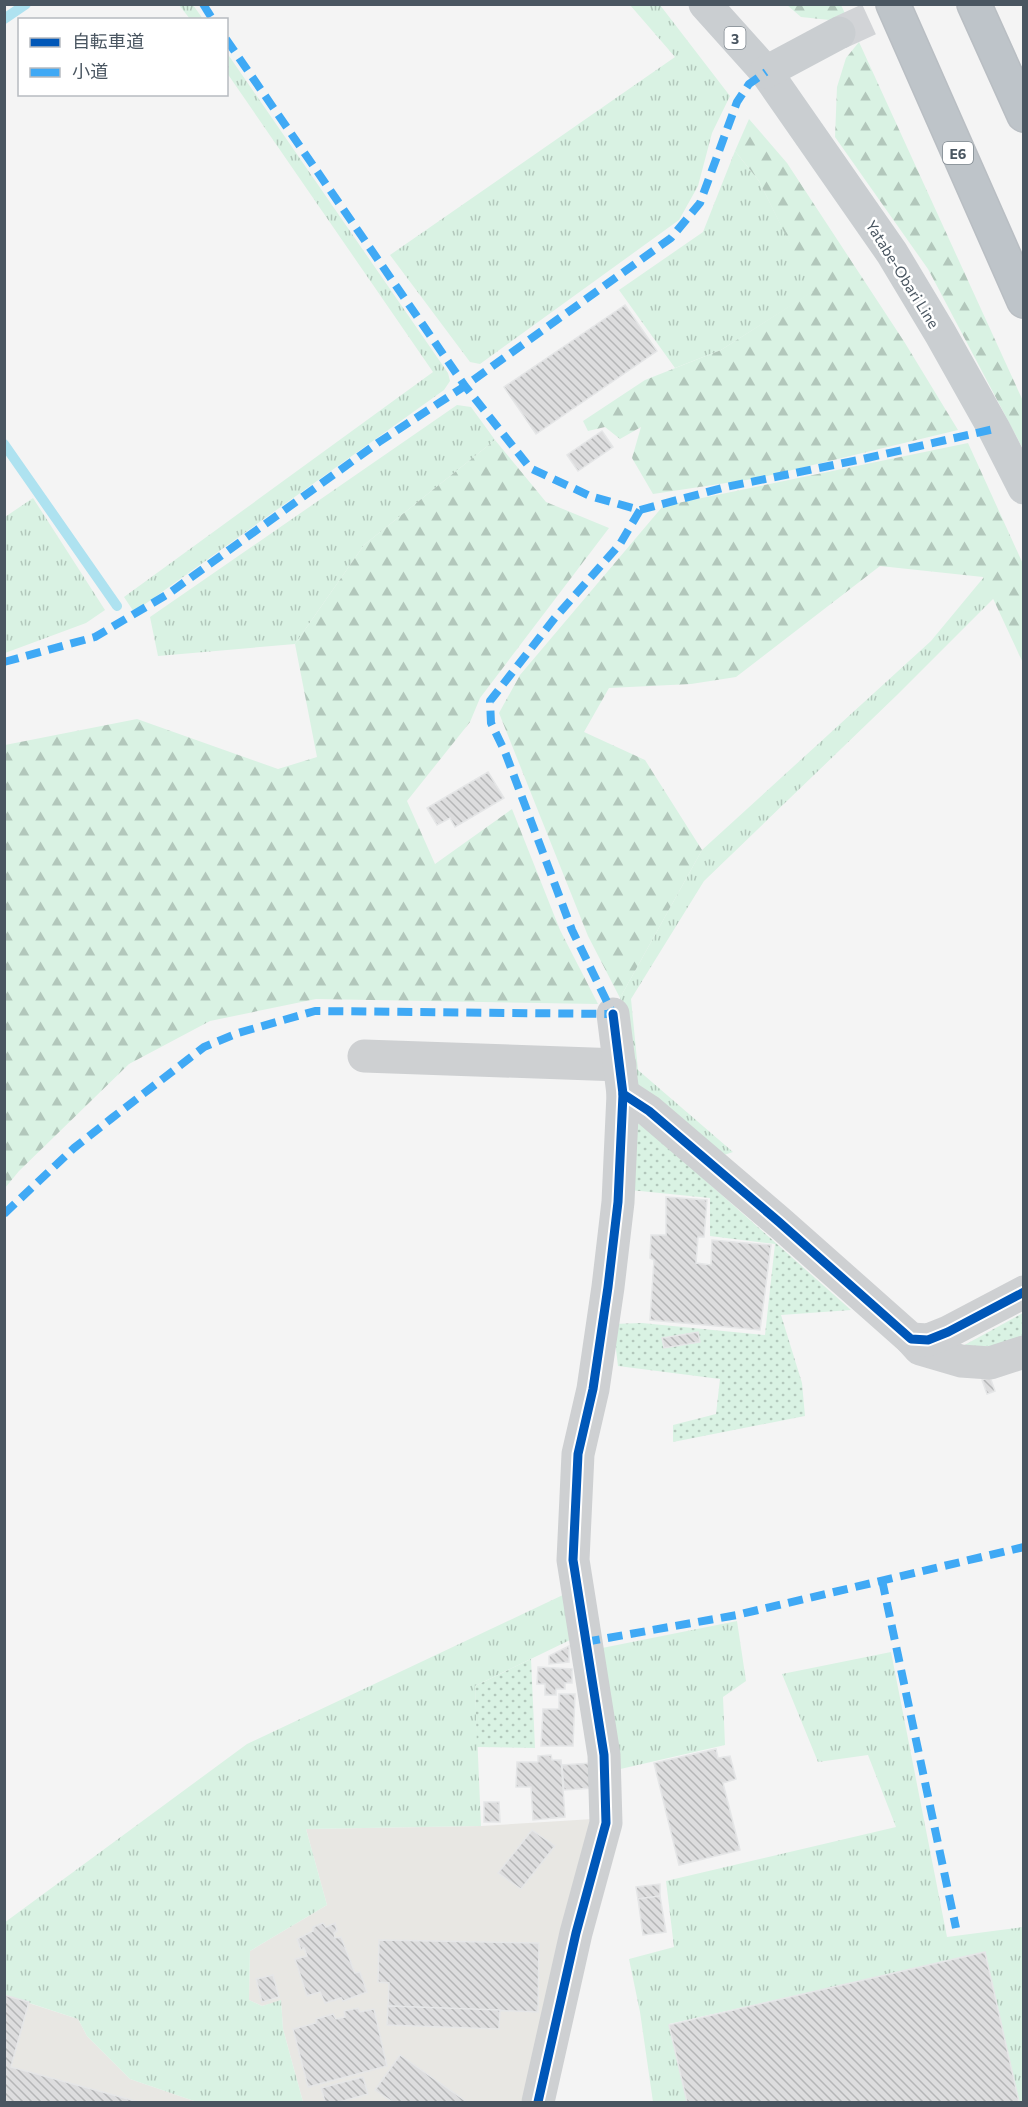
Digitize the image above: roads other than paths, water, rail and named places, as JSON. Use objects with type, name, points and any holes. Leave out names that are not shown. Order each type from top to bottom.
[{"type":"highway","name":"E6","points":[[892,4],[1023,301]]},
{"type":"highway","points":[[974,4],[1023,115]]},
{"type":"main road","name":"3","points":[[705,4],[766,72]]},
{"type":"main road","points":[[766,72],[839,33]]},
{"type":"main road","name":"Yatabe-Obari Line","points":[[766,72],[892,253],[994,429],[1023,488]]},
{"type":"street","points":[[538,2103],[576,1933],[606,1823],[604,1755],[573,1560],[578,1454],[594,1389],[618,1202],[621,1079],[613,1014]]},
{"type":"street","points":[[364,1056],[621,1079],[649,1111],[779,1222],[920,1348],[961,1361],[990,1363],[1023,1352]]},
{"type":"street","points":[[911,1339],[928,1340],[948,1332],[1023,1292]]},
{"type":"waterway","points":[[4,19],[26,4]]},
{"type":"waterway","points":[[4,444],[117,606]]},
{"type":"tunnel","points":[[839,33],[902,4]]}]
